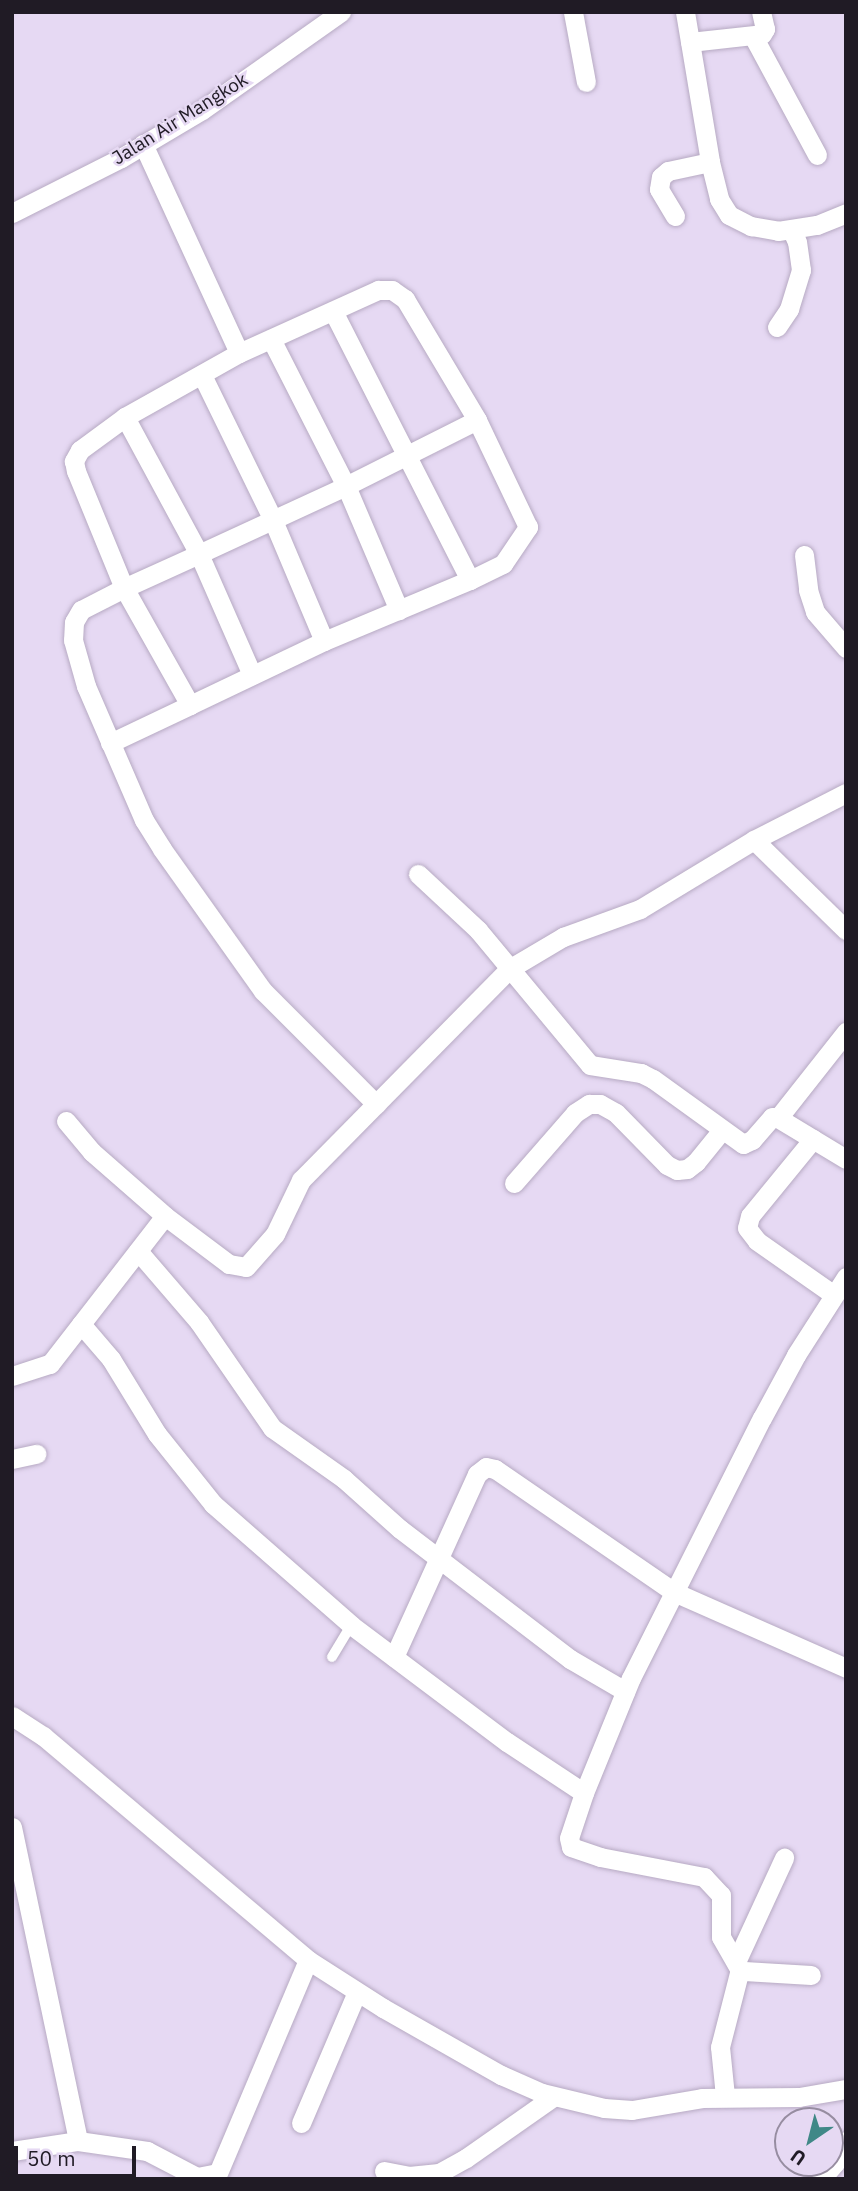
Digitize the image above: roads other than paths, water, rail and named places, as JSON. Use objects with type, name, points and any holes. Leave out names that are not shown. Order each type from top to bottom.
[{"type":"street","name":"Jalan Air Mangkok","points":[[12,212],[144,144],[202,110],[341,12]]},
{"type":"street","points":[[573,12],[586,82]]},
{"type":"street","points":[[685,12],[710,162],[719,199],[729,215],[751,226],[792,231],[846,213]]},
{"type":"street","points":[[690,42],[754,36],[765,29],[761,12]]},
{"type":"street","points":[[754,36],[817,155]]},
{"type":"street","points":[[144,144],[239,354]]},
{"type":"street","points":[[675,216],[659,190],[661,177],[668,171],[710,162]]},
{"type":"street","points":[[777,327],[789,309],[801,270],[792,231]]},
{"type":"street","points":[[110,743],[190,705],[253,675],[324,641],[503,564],[528,527],[477,420],[405,299],[392,289],[378,289],[239,354],[125,417],[80,450],[74,461],[124,588],[190,705]]},
{"type":"street","points":[[333,311],[470,580]]},
{"type":"street","points":[[271,339],[346,486],[400,610]]},
{"type":"street","points":[[202,375],[273,520],[324,641]]},
{"type":"street","points":[[125,417],[199,554],[253,675]]},
{"type":"street","points":[[376,1104],[263,991],[144,820],[86,686],[73,639],[74,631],[81,610],[346,486],[477,420]]},
{"type":"street","points":[[804,555],[808,590],[815,612],[846,648]]},
{"type":"street","points":[[66,1121],[92,1152],[165,1216],[229,1264],[246,1268],[275,1234],[301,1180],[509,969],[563,937],[640,909],[754,841],[846,793]]},
{"type":"street","points":[[754,841],[846,930]]},
{"type":"street","points":[[418,874],[478,930],[590,1065],[641,1073],[653,1079],[737,1142],[747,1143],[772,1117],[846,1159]]},
{"type":"street","points":[[778,1118],[846,1032]]},
{"type":"street","points":[[514,1183],[575,1113],[589,1104],[600,1104],[616,1113],[667,1165],[677,1170],[687,1169],[696,1162],[721,1131]]},
{"type":"street","points":[[813,1139],[750,1216],[747,1228],[757,1241],[834,1295]]},
{"type":"street","points":[[12,1376],[50,1364],[165,1216]]},
{"type":"street","points":[[138,1251],[199,1322],[272,1428],[344,1479],[437,1558],[570,1659],[625,1691]]},
{"type":"street","points":[[739,1967],[721,1937],[721,1895],[704,1877],[600,1857],[571,1847],[569,1838],[625,1691],[767,1408],[846,1277]]},
{"type":"street","points":[[81,1324],[111,1359],[157,1434],[199,1490],[351,1625],[507,1742],[584,1793]]},
{"type":"street","points":[[12,1459],[36,1454]]},
{"type":"street","points":[[394,1657],[477,1474],[486,1467],[495,1469],[674,1592],[846,1668]]},
{"type":"street","points":[[12,1716],[43,1736],[308,1960],[357,1992],[501,2075],[553,2096],[604,2108],[632,2110],[725,2096],[799,2097],[846,2089]]},
{"type":"street","points":[[12,1827],[78,2141]]},
{"type":"street","points":[[725,2096],[720,2047],[735,1980],[784,1858]]},
{"type":"street","points":[[12,2151],[78,2141],[147,2151],[183,2176],[206,2177],[218,2173],[308,1960]]},
{"type":"street","points":[[739,1967],[811,1975]]},
{"type":"street","points":[[301,2123],[357,1992]]},
{"type":"street","points":[[384,2171],[408,2176],[439,2173],[466,2158],[553,2096]]},
{"type":"street","points":[[821,2179],[835,2163],[846,2141]]},
{"type":"lane","points":[[332,1657],[351,1625]]}]
